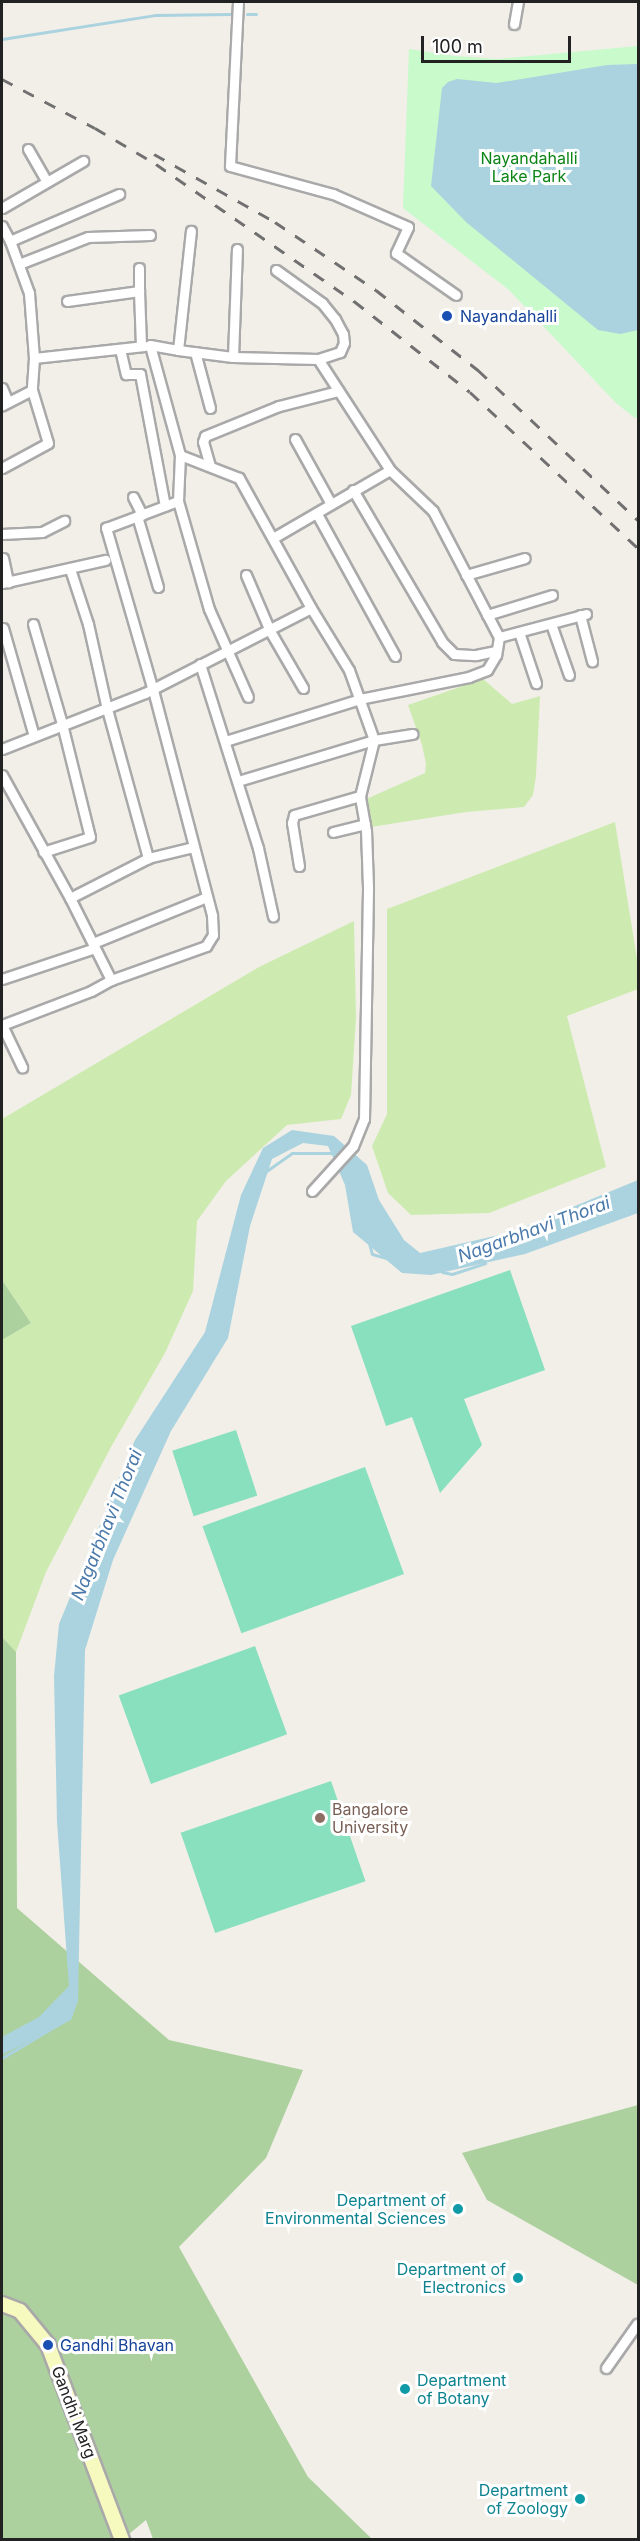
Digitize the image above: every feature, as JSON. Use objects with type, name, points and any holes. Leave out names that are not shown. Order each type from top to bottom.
[{"type":"main road","name":"Gandhi Marg","points":[[2,2304],[20,2311],[48,2345],[122,2540]]},
{"type":"street","points":[[238,2],[230,166],[333,194],[408,227],[396,253],[456,295]]},
{"type":"street","points":[[514,24],[518,2]]},
{"type":"street","points":[[28,149],[46,180]]},
{"type":"street","points":[[2,208],[46,180],[83,161]]},
{"type":"street","points":[[10,241],[119,194]]},
{"type":"street","points":[[2,226],[10,241],[29,293],[34,358],[32,390],[48,443],[2,468]]},
{"type":"street","points":[[178,350],[191,231]]},
{"type":"street","points":[[19,264],[88,237],[150,236]]},
{"type":"street","points":[[233,357],[237,249]]},
{"type":"street","points":[[139,268],[145,346],[180,455],[178,501],[209,609],[248,697]]},
{"type":"street","points":[[34,358],[145,346],[233,357],[318,359],[340,352],[344,343],[343,334],[335,319],[322,303],[276,270]]},
{"type":"street","points":[[67,301],[140,291]]},
{"type":"street","points":[[120,348],[126,374],[140,374],[165,506]]},
{"type":"street","points":[[195,352],[210,408]]},
{"type":"street","points":[[225,741],[360,699],[469,677],[487,670],[499,637],[433,511],[390,470],[318,359]]},
{"type":"street","points":[[2,388],[5,403],[32,390]]},
{"type":"street","points":[[210,466],[203,442],[205,436],[279,406],[338,391]]},
{"type":"street","points":[[295,439],[331,504]]},
{"type":"street","points":[[180,455],[239,478],[311,608],[349,670],[374,740],[360,796],[365,824],[368,887],[364,1119],[353,1146],[312,1191]]},
{"type":"street","points":[[273,538],[390,470]]},
{"type":"street","points":[[353,490],[442,642],[454,654],[476,655],[495,651]]},
{"type":"street","points":[[133,497],[158,587]]},
{"type":"street","points":[[22,1067],[2,1025],[91,991],[111,980],[206,946],[213,935],[214,925],[152,687],[106,528],[178,501]]},
{"type":"street","points":[[317,514],[395,656]]},
{"type":"street","points":[[2,534],[42,532],[63,521]]},
{"type":"street","points":[[3,558],[5,582],[105,560]]},
{"type":"street","points":[[466,575],[525,558]]},
{"type":"street","points":[[70,569],[88,624],[107,708],[148,858]]},
{"type":"street","points":[[246,574],[270,631],[303,688]]},
{"type":"street","points":[[487,615],[552,595]]},
{"type":"street","points":[[2,749],[107,708],[270,631],[311,608]]},
{"type":"street","points":[[499,637],[583,615],[592,661]]},
{"type":"street","points":[[33,624],[62,724],[90,837],[43,852]]},
{"type":"street","points":[[551,624],[569,675]]},
{"type":"street","points":[[3,628],[34,736]]},
{"type":"street","points":[[519,632],[536,683]]},
{"type":"street","points":[[200,664],[258,848],[273,916]]},
{"type":"street","points":[[238,781],[374,740],[413,734]]},
{"type":"street","points":[[2,775],[70,898],[111,980]]},
{"type":"street","points":[[299,866],[292,823],[294,815],[360,796]]},
{"type":"street","points":[[333,832],[365,824]]},
{"type":"street","points":[[70,898],[148,858],[193,847]]},
{"type":"street","points":[[2,977],[94,946],[207,897]]},
{"type":"street","points":[[606,2368],[637,2324]]},
{"type":"green space","name":"Nayandahalli Lake Park","points":[[638,46],[638,417],[635,418],[616,403],[509,290],[403,208],[409,49],[497,59]]},
{"type":"green space","points":[[483,679],[512,704],[540,696],[536,776],[533,795],[524,807],[466,812],[371,827],[364,800],[425,773],[426,764],[422,745],[408,705]]},
{"type":"green space","points":[[615,822],[638,965],[638,989],[567,1016],[606,1167],[489,1213],[411,1215],[388,1193],[372,1146],[387,1114],[387,909]]},
{"type":"green space","points":[[354,921],[356,1018],[351,1095],[341,1119],[287,1125],[226,1181],[197,1221],[193,1291],[165,1353],[111,1447],[46,1572],[16,1652],[2,1637],[2,1340],[31,1323],[2,1280],[2,1119],[259,967]]},
{"type":"green space","points":[[510,1270],[545,1370],[464,1399],[482,1445],[440,1493],[412,1417],[386,1426],[351,1326]]},
{"type":"green space","points":[[2,1280],[31,1323],[2,1340]]},
{"type":"green space","points":[[236,1430],[257,1496],[194,1516],[172,1451]]},
{"type":"green space","points":[[365,1467],[404,1574],[241,1633],[202,1526]]},
{"type":"green space","points":[[2,1637],[16,1652],[17,1908],[169,2040],[303,2070],[266,2158],[179,2247],[308,2477],[372,2539],[153,2539],[146,2520],[123,2539],[2,2539]]},
{"type":"green space","points":[[255,1646],[287,1734],[151,1784],[119,1696]]},
{"type":"green space","points":[[331,1781],[366,1881],[215,1933],[181,1833]]},
{"type":"green space","points":[[638,2105],[638,2285],[487,2200],[462,2153]]},
{"type":"water","name":"Nayandahalli Lake Park","points":[[638,64],[638,330],[620,334],[598,330],[466,222],[431,186],[442,88],[448,82],[457,79],[497,83],[607,65]]},
{"type":"water","name":"Nagarbhavi Thorai","points":[[292,1130],[334,1136],[367,1165],[379,1200],[404,1240],[420,1253],[512,1232],[638,1180],[638,1213],[525,1254],[431,1275],[402,1273],[353,1232],[345,1185],[328,1146],[303,1143],[272,1159],[250,1226],[228,1338],[171,1431],[113,1560],[85,1650],[78,2001],[71,2020],[2,2055],[2,2037],[39,2017],[69,1986],[57,1822],[54,1676],[59,1624],[135,1440],[205,1332],[241,1195],[263,1148]]},
{"type":"waterway","points":[[2,39],[156,15],[230,14]]},
{"type":"waterway","points":[[247,14],[256,14]]},
{"type":"waterway","name":"Nagarbhavi Thorai","points":[[265,1172],[292,1153],[333,1153]]},
{"type":"waterway","name":"Nagarbhavi Thorai","points":[[369,1243],[372,1254],[386,1258]]},
{"type":"waterway","name":"Nagarbhavi Thorai","points":[[442,1272],[452,1274],[485,1263]]},
{"type":"waterway","name":"Nagarbhavi Thorai","points":[[2,2058],[62,2022]]},
{"type":"railway","points":[[2,79],[95,128],[156,164],[354,301],[470,392],[638,548]]},
{"type":"railway","points":[[154,154],[275,222],[376,290],[478,370],[638,520]]},
{"type":"place","name":"Nayandahalli","points":[[447,316]]},
{"type":"place","name":"Bangalore University","points":[[320,1818]]},
{"type":"place","name":"Department of Environmental Sciences","points":[[458,2209]]},
{"type":"place","name":"Department of Electronics","points":[[518,2278]]},
{"type":"place","name":"Gandhi Bhavan","points":[[48,2345]]},
{"type":"place","name":"Department of Botany","points":[[405,2389]]},
{"type":"place","name":"Department of Zoology","points":[[580,2499]]}]
